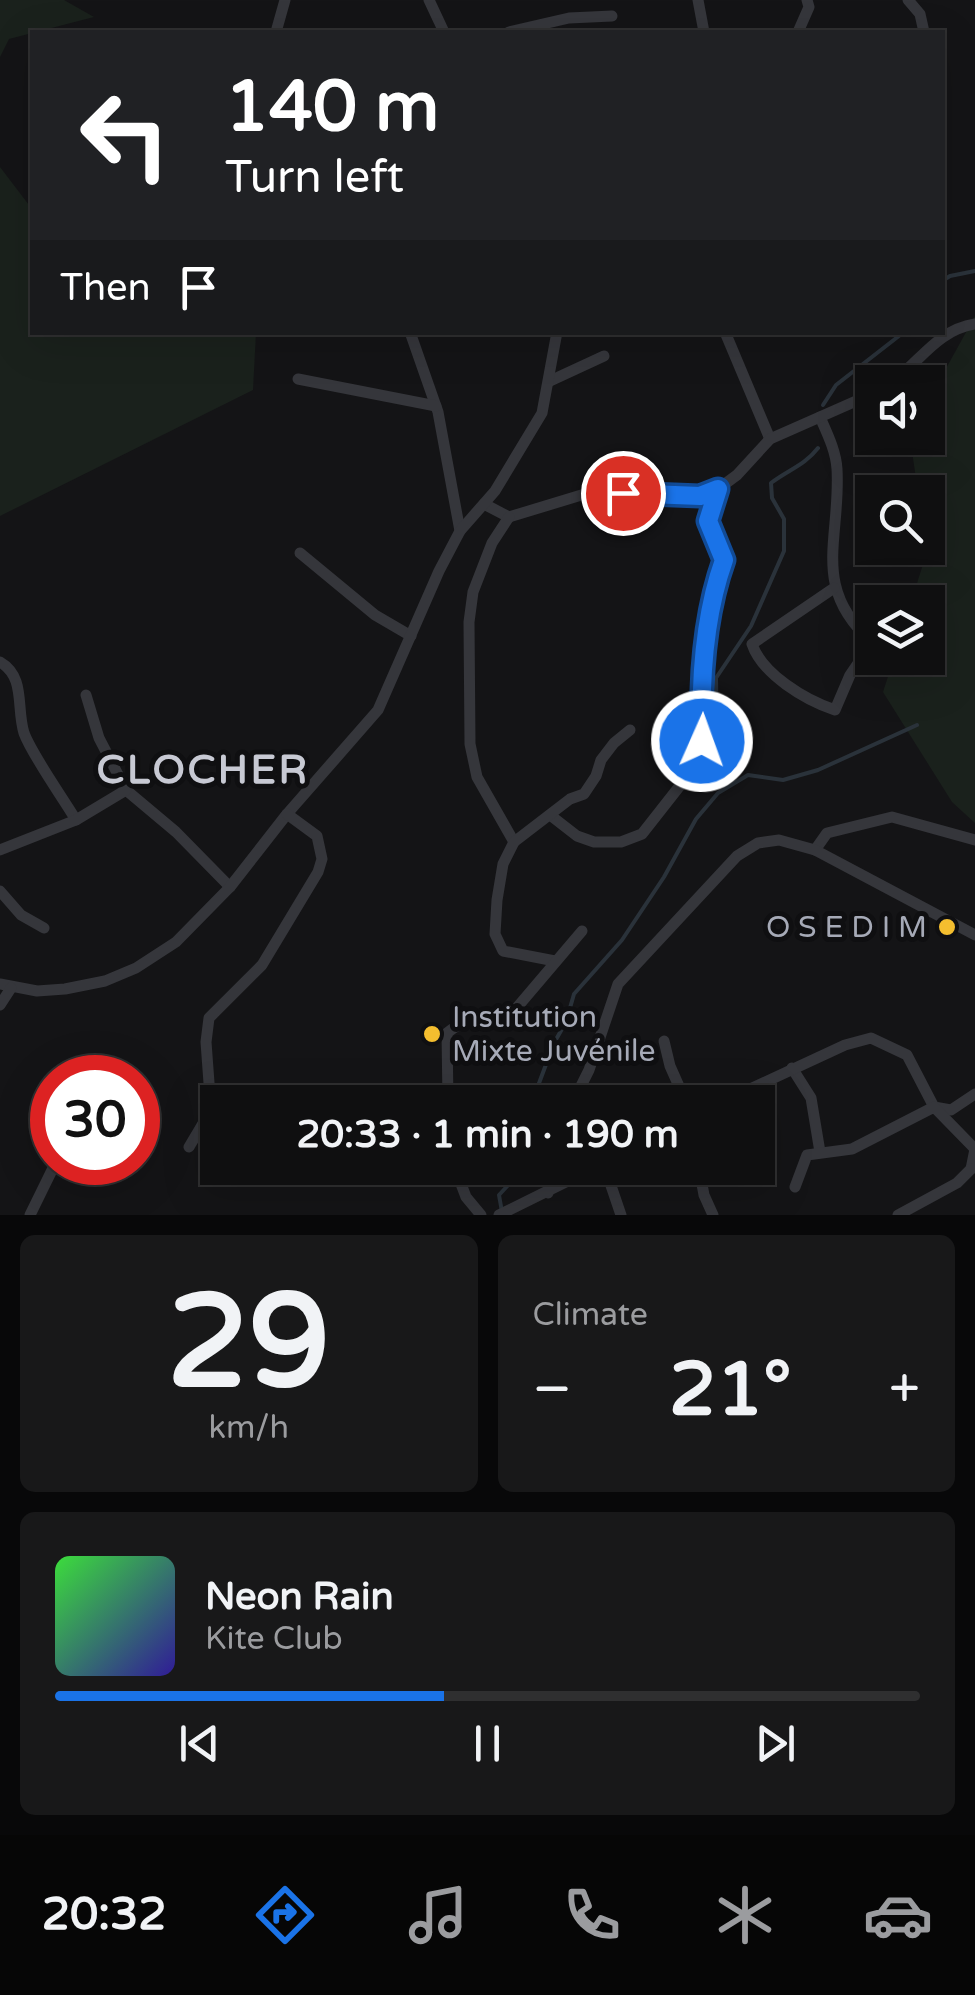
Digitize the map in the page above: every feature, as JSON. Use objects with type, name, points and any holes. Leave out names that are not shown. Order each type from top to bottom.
[{"type":"street","points":[[277,30],[285,0]]},
{"type":"street","points":[[428,0],[443,30]]},
{"type":"street","points":[[698,0],[704,30]]},
{"type":"street","points":[[799,30],[809,7],[807,0]]},
{"type":"street","points":[[908,0],[920,14],[924,30]]},
{"type":"street","points":[[518,30],[569,18],[612,16]]},
{"type":"street","points":[[912,365],[930,344],[975,324]]},
{"type":"street","points":[[411,335],[436,406],[460,531]]},
{"type":"street","points":[[0,1004],[6,986],[65,989],[105,980],[136,968],[176,942],[230,887],[287,814],[378,710],[460,531],[484,504],[542,413],[550,381],[554,335]]},
{"type":"street","points":[[726,335],[770,440]]},
{"type":"street","points":[[550,381],[604,356]]},
{"type":"street","points":[[298,378],[436,406]]},
{"type":"street","points":[[484,504],[508,516],[588,493],[700,496],[718,489],[770,440],[855,402]]},
{"type":"street","points":[[820,417],[837,467],[834,588],[855,627]]},
{"type":"street","points":[[550,815],[578,836],[594,842],[621,842],[642,834],[686,778],[702,741],[700,712],[712,594],[724,560],[708,521],[718,489]]},
{"type":"street","points":[[508,516],[472,592],[470,744],[477,778],[514,842]]},
{"type":"street","points":[[300,552],[375,616],[411,636]]},
{"type":"street","points":[[834,588],[752,644],[757,659],[820,705],[835,710],[855,668]]},
{"type":"street","points":[[0,662],[12,670],[20,694],[24,733],[76,820]]},
{"type":"street","points":[[86,695],[99,738],[126,790],[176,832],[230,887]]},
{"type":"street","points":[[556,961],[502,951],[495,934],[502,864],[514,842],[570,799],[584,794],[601,760],[630,730]]},
{"type":"street","points":[[0,850],[76,820],[126,790]]},
{"type":"street","points":[[189,1147],[211,1110],[206,1042],[209,1018],[262,966],[318,872],[318,836],[287,814]]},
{"type":"street","points":[[815,850],[827,834],[892,817],[975,840]]},
{"type":"street","points":[[581,1085],[618,984],[738,856],[758,842],[779,840],[815,850],[975,935]]},
{"type":"street","points":[[0,891],[21,916],[44,928]]},
{"type":"street","points":[[448,1085],[447,1034],[456,1026],[484,1015],[514,1011],[582,931]]},
{"type":"street","points":[[757,1085],[844,1045],[871,1038],[907,1055],[934,1107],[975,1148],[973,1170],[898,1215]]},
{"type":"street","points":[[664,1041],[678,1085]]},
{"type":"street","points":[[792,1068],[811,1098],[820,1152]]},
{"type":"street","points":[[794,1187],[807,1155],[852,1148],[934,1107],[951,1110],[975,1094]]},
{"type":"street","points":[[30,1215],[45,1185]]},
{"type":"street","points":[[462,1185],[466,1197],[482,1215]]},
{"type":"street","points":[[548,1193],[550,1185]]},
{"type":"street","points":[[499,1215],[523,1210],[563,1185]]},
{"type":"street","points":[[611,1185],[621,1215]]},
{"type":"street","points":[[703,1185],[713,1215]]},
{"type":"shaded area","points":[[0,0],[64,0],[94,17],[30,30],[30,34],[9,39],[0,57]]},
{"type":"shaded area","points":[[0,167],[30,206],[30,335],[256,335],[253,390],[0,516]]},
{"type":"shaded area","points":[[975,316],[975,823],[952,802],[883,692],[888,675],[945,675],[945,585],[916,585],[923,565],[945,565],[945,475],[915,475],[913,455],[945,455],[945,370]]},
{"type":"waterway","points":[[945,279],[975,271]]},
{"type":"waterway","points":[[823,405],[836,385],[900,335]]},
{"type":"waterway","points":[[725,786],[717,731],[716,678],[751,626],[784,551],[784,519],[772,498],[771,483],[818,448]]},
{"type":"waterway","points":[[538,1085],[574,994],[622,940],[696,819],[718,793],[748,775],[783,780],[818,770],[917,725]]},
{"type":"waterway","points":[[502,1212],[499,1195],[508,1185]]},
{"type":"place","name":"O S E D I M","points":[[947,927]]},
{"type":"place","name":"Institution Mixte Juvénile","points":[[432,1034]]},
{"type":"district","name":"CLOCHER","points":[[203,769]]},
{"type":"route","points":[[623,493],[700,496],[718,489],[708,521],[724,560],[712,594],[700,712],[702,741]]}]
